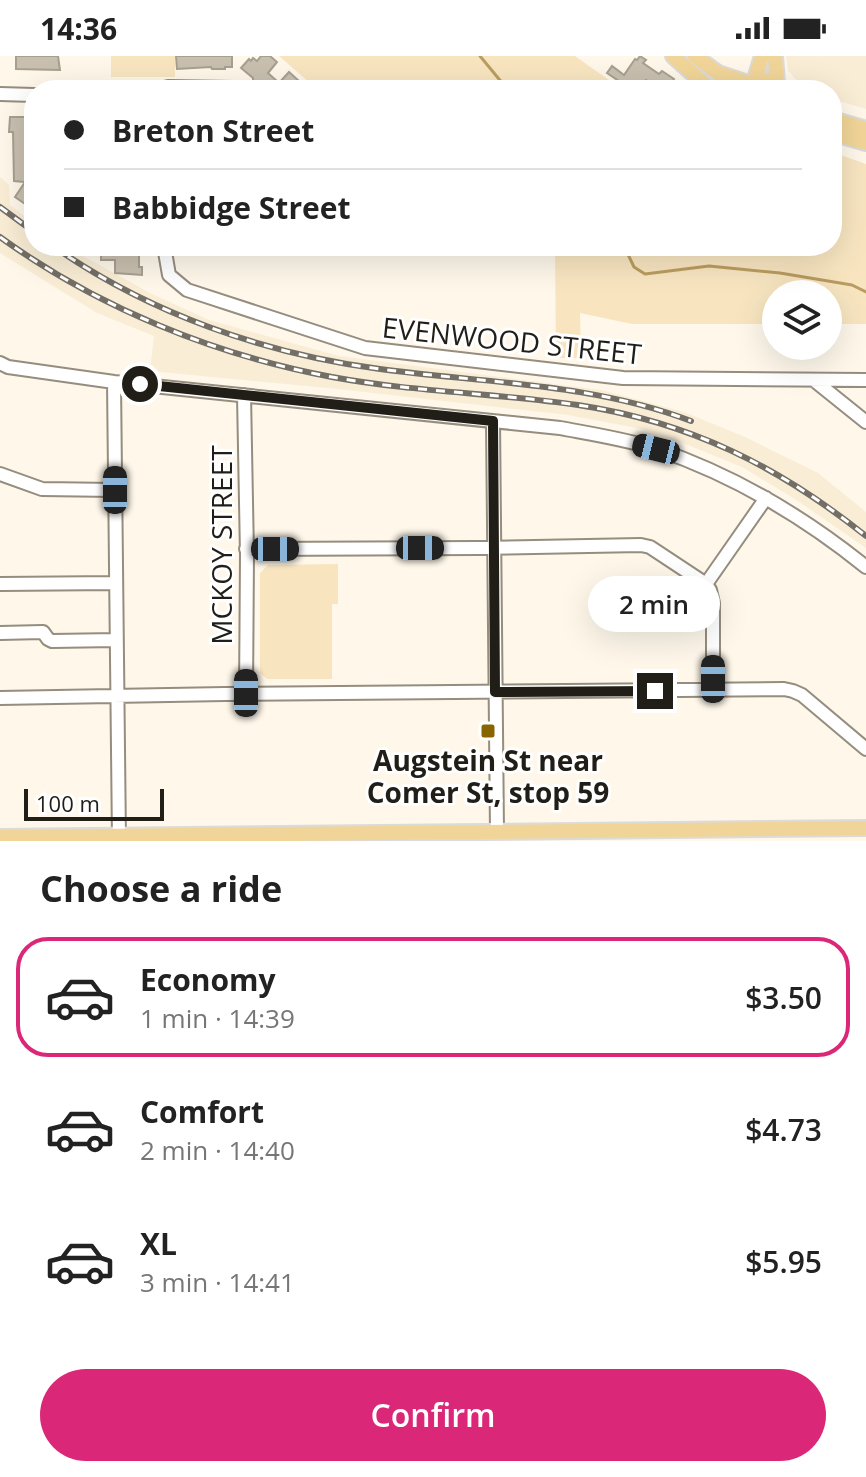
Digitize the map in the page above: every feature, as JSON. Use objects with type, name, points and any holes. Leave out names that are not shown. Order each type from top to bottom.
[{"type":"main road","points":[[673,56],[700,80]]},
{"type":"main road","points":[[695,56],[718,73],[737,80]]},
{"type":"main road","points":[[750,80],[762,56]]},
{"type":"main road","points":[[775,56],[779,80]]},
{"type":"main road","points":[[842,122],[866,129]]},
{"type":"main road","points":[[842,136],[866,143]]},
{"type":"main road","points":[[0,837],[866,828]]},
{"type":"street","points":[[0,85],[0,94],[24,95]]},
{"type":"street","name":"EVENWOOD STREET","points":[[166,256],[169,275],[187,290],[365,348],[623,378],[866,380]]},
{"type":"street","points":[[0,363],[8,367],[114,382],[560,428],[656,449],[766,498],[837,543],[866,567]]},
{"type":"street","points":[[815,381],[866,422]]},
{"type":"street","points":[[114,382],[119,838]]},
{"type":"street","name":"MCKOY STREET","points":[[244,395],[246,693]]},
{"type":"street","points":[[493,421],[497,832]]},
{"type":"street","points":[[0,474],[42,489],[115,490]]},
{"type":"street","points":[[706,584],[766,498]]},
{"type":"street","points":[[246,549],[650,547],[706,584],[710,590],[713,603],[713,690]]},
{"type":"street","points":[[0,584],[115,583]]},
{"type":"street","points":[[0,633],[43,632],[52,641],[116,640]]},
{"type":"street","points":[[0,698],[246,693],[793,691],[802,695],[866,749]]},
{"type":"shaded area","points":[[111,56],[175,56],[175,77],[111,77]]},
{"type":"shaded area","points":[[279,56],[575,56],[609,80],[307,80]]},
{"type":"shaded area","points":[[786,56],[866,56],[866,109],[842,102],[842,80],[796,80],[788,70]]},
{"type":"shaded area","points":[[842,156],[866,164],[866,324],[842,324],[842,280],[762,280],[762,324],[632,324],[580,313],[581,358],[556,358],[555,256],[842,256]]},
{"type":"shaded area","points":[[0,177],[9,185],[10,205],[24,216],[24,256],[83,256],[150,293],[209,320],[339,356],[601,390],[684,412],[745,437],[818,473],[866,512],[866,548],[742,467],[642,429],[568,415],[150,371],[154,336],[97,313],[0,253]]},
{"type":"shaded area","points":[[338,564],[338,604],[332,604],[332,679],[267,679],[260,673],[260,573],[268,565]]},
{"type":"building","points":[[16,56],[58,56],[60,70],[16,69]]},
{"type":"building","points":[[176,56],[232,56],[232,67],[177,69]]},
{"type":"building","points":[[261,56],[270,56],[277,62],[268,73],[276,80],[253,80],[241,68],[249,59],[257,61]]},
{"type":"building","points":[[640,56],[646,60],[643,63],[659,74],[662,71],[674,79],[617,80],[607,73],[612,66],[624,75]]},
{"type":"building","points":[[289,72],[298,80],[282,80]]},
{"type":"building","points":[[10,117],[24,117],[24,182],[14,181],[13,132],[9,132]]},
{"type":"building","points":[[24,184],[24,203],[15,197]]},
{"type":"building","points":[[101,256],[139,256],[142,275],[115,273],[115,260],[101,260]]},
{"type":"waterway","points":[[480,56],[500,80]]},
{"type":"waterway","points":[[629,256],[634,267],[645,274],[709,266],[780,273],[852,285],[866,292]]},
{"type":"railway","points":[[0,207],[24,225]]},
{"type":"railway","points":[[0,237],[24,253]]},
{"type":"railway","points":[[28,256],[76,285],[158,325],[244,356],[288,368],[362,382],[578,405],[619,413],[695,435],[766,468],[800,488],[866,536]]},
{"type":"railway","points":[[68,256],[168,310],[209,327],[294,353],[380,369],[576,392],[653,408],[691,421]]},
{"type":"place","name":"Augstein St near Comer St, stop 59","points":[[488,731]]},
{"type":"route","points":[[140,384],[493,421],[495,692],[655,691]]}]
